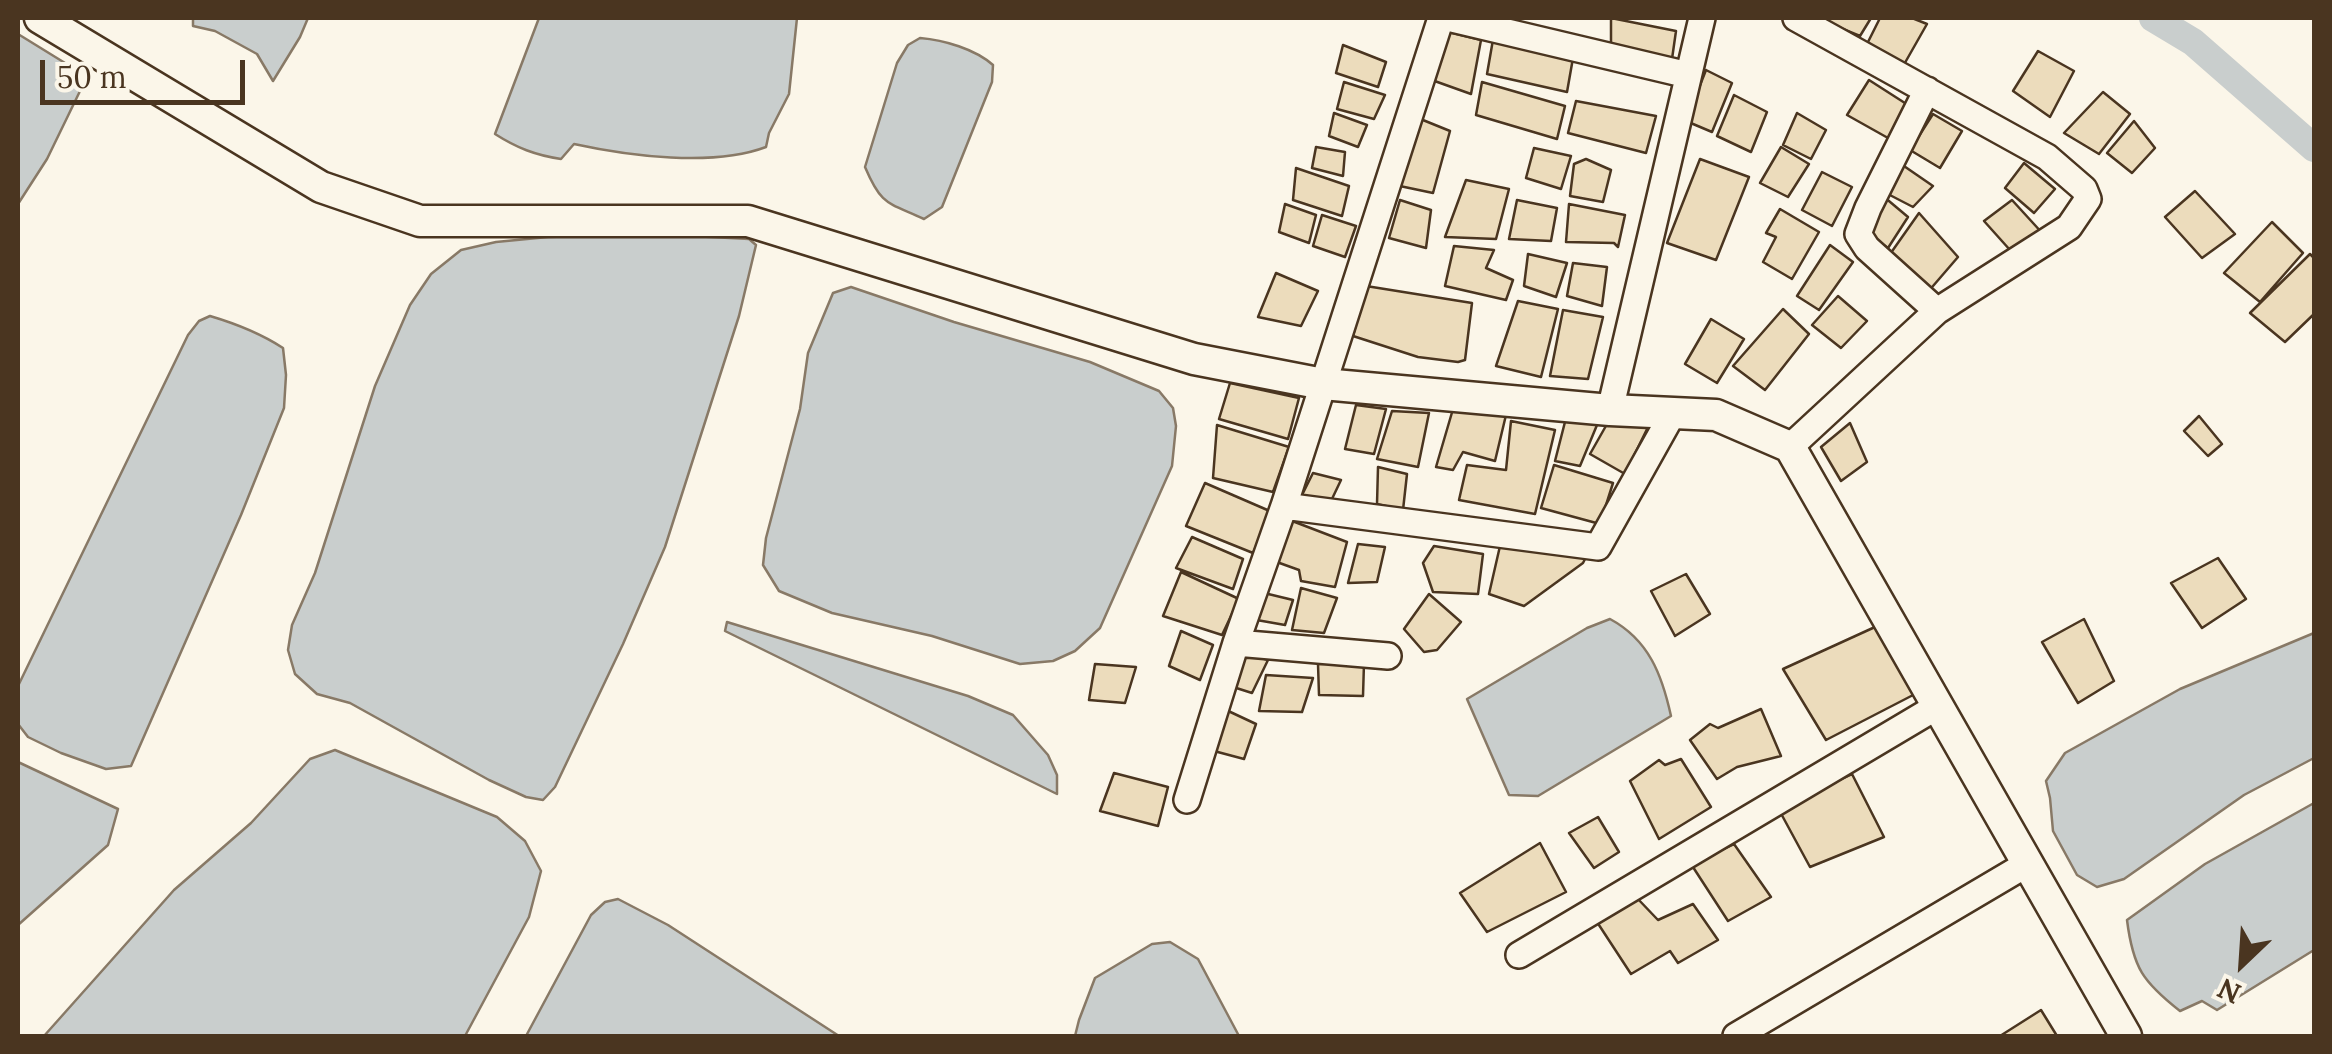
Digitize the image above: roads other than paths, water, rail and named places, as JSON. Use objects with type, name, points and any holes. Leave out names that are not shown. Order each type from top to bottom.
[{"type":"street","points":[[40,18],[321,187],[420,221],[748,221],[1194,359],[1323,384],[1610,410],[1716,415],[1790,447],[2126,1036]]},
{"type":"street","points":[[1187,800],[1445,18],[1688,76]]},
{"type":"street","points":[[1610,410],[1702,18]]},
{"type":"street","points":[[1790,447],[1938,310],[2069,226],[2088,200],[2084,189],[2046,158],[1796,18]]},
{"type":"street","points":[[1927,90],[1858,234],[1867,248],[1938,310]]},
{"type":"street","points":[[1284,506],[1598,547],[1673,413]]},
{"type":"street","points":[[1236,644],[1388,656]]},
{"type":"street","points":[[1518,955],[1938,706]]},
{"type":"street","points":[[1736,1036],[2026,864]]},
{"type":"waterway","points":[[2153,18],[2193,42],[2314,148]]}]
